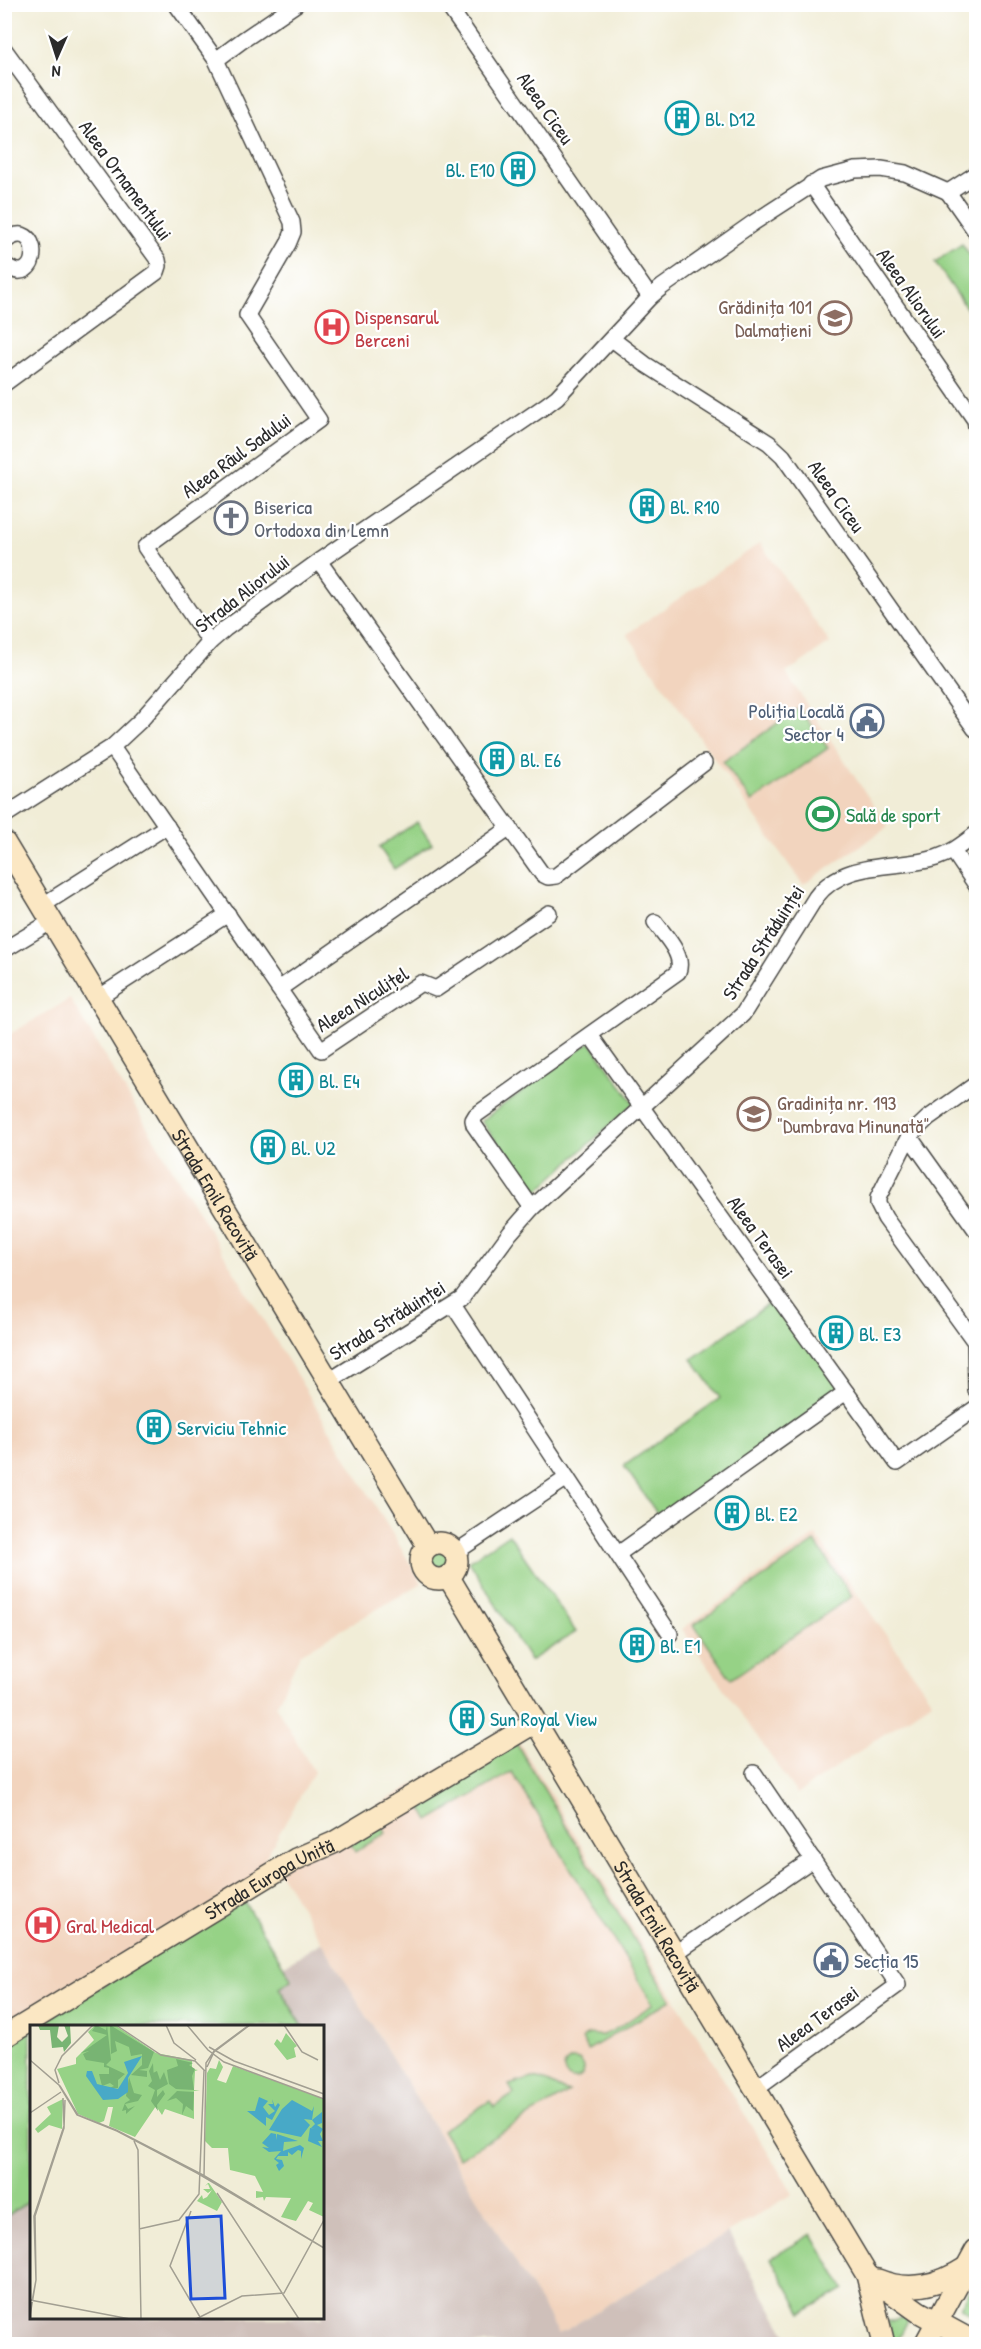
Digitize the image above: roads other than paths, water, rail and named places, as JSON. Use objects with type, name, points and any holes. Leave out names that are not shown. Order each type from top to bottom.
[{"type":"street","name":"Aleea Râul Sadului","points":[[176,4],[216,60],[292,222],[293,232],[288,244],[247,315],[319,420],[145,546],[210,642]]},
{"type":"street","points":[[216,60],[296,4]]},
{"type":"street","name":"Aleea Ciceu","points":[[447,4],[650,297]]},
{"type":"street","name":"Aleea Ornamentului","points":[[4,49],[158,260],[159,266],[157,272],[4,384]]},
{"type":"street","points":[[650,297],[811,184],[842,172],[880,169],[905,173],[948,192],[976,232]]},
{"type":"street","points":[[948,192],[976,174]]},
{"type":"street","name":"Aleea Aliorului","points":[[811,184],[975,420],[976,426]]},
{"type":"street","points":[[4,264],[10,268],[22,269],[30,265],[34,258],[31,242],[24,237],[6,237]]},
{"type":"street","name":"Strada Aliorului","points":[[4,816],[112,747],[141,720],[210,642],[319,561],[557,397],[650,297]]},
{"type":"street","name":"Aleea Ciceu","points":[[612,339],[645,364],[769,443],[783,456],[976,728]]},
{"type":"street","points":[[319,561],[542,874],[548,878],[556,876],[704,763]]},
{"type":"street","name":"Aleea Niculițel","points":[[112,747],[321,1050],[421,983],[436,989],[549,914]]},
{"type":"street","points":[[4,950],[47,913],[167,826]]},
{"type":"street","points":[[279,989],[510,828]]},
{"type":"street","name":"Strada Străduinței","points":[[329,1381],[453,1305],[470,1289],[505,1240],[532,1208],[743,1014],[816,897],[830,882],[857,870],[937,858],[952,851],[976,834]]},
{"type":"street","name":"Strada Emil Racoviță","points":[[4,842],[428,1546]]},
{"type":"street","points":[[952,851],[976,885]]},
{"type":"street","points":[[98,998],[228,914]]},
{"type":"street","points":[[532,1208],[474,1125],[473,1120],[476,1115],[678,972],[681,965],[678,956],[655,922]]},
{"type":"street","points":[[590,1035],[642,1107]]},
{"type":"street","points":[[976,1083],[928,1118],[909,1136],[880,1191],[878,1204],[885,1218],[976,1342],[976,1390]]},
{"type":"street","name":"Aleea Terasei","points":[[642,1107],[897,1463],[976,1408]]},
{"type":"street","points":[[909,1136],[976,1230]]},
{"type":"street","points":[[453,1305],[670,1634]]},
{"type":"street","points":[[618,1554],[846,1392]]},
{"type":"street","points":[[456,1552],[567,1478]]},
{"type":"street","points":[[436,1542],[444,1543],[456,1552],[457,1565],[448,1576],[441,1579],[433,1578],[423,1570],[421,1557],[428,1546],[436,1542]]},
{"type":"street","name":"Strada Emil Racoviță","points":[[448,1576],[534,1723],[867,2275],[884,2344]]},
{"type":"street","name":"Strada Europa Unită","points":[[4,2037],[296,1859],[333,1843],[534,1723]]},
{"type":"street","name":"Aleea Terasei","points":[[754,1773],[898,1985],[755,2089]]},
{"type":"street","points":[[674,1954],[813,1859]]},
{"type":"street","points":[[867,2275],[891,2285],[917,2287],[940,2282],[972,2259]]},
{"type":"street","points":[[925,2344],[950,2332],[972,2259]]},
{"type":"street","name":"Strada Emil Racoviță","points":[[867,2275],[898,2299],[950,2332],[976,2343]]},
{"type":"place","name":"Bl. D12","points":[[682,118]]},
{"type":"place","name":"Bl. E10","points":[[518,169]]},
{"type":"place","name":"Grădinița 101 Dalmațieni","points":[[835,318]]},
{"type":"place","name":"Dispensarul Berceni","points":[[332,327]]},
{"type":"place","name":"Bl. R10","points":[[647,506]]},
{"type":"place","name":"Biserica Ortodoxa din Lemn","points":[[231,518]]},
{"type":"place","name":"Poliția Locală Sector 4","points":[[867,721]]},
{"type":"place","name":"Bl. E6","points":[[497,759]]},
{"type":"place","name":"Sală de sport","points":[[823,814]]},
{"type":"place","name":"Bl. E4","points":[[296,1080]]},
{"type":"place","name":"Gradinița nr. 193 \"Dumbrava Minunată\"","points":[[754,1114]]},
{"type":"place","name":"Bl. U2","points":[[268,1147]]},
{"type":"place","name":"Bl. E3","points":[[836,1333]]},
{"type":"place","name":"Serviciu Tehnic","points":[[154,1427]]},
{"type":"place","name":"Bl. E2","points":[[732,1513]]},
{"type":"place","name":"Bl. E1","points":[[637,1645]]},
{"type":"place","name":"Sun Royal View","points":[[467,1718]]},
{"type":"place","name":"Gral Medical","points":[[43,1925]]},
{"type":"place","name":"Secția 15","points":[[831,1960]]}]
